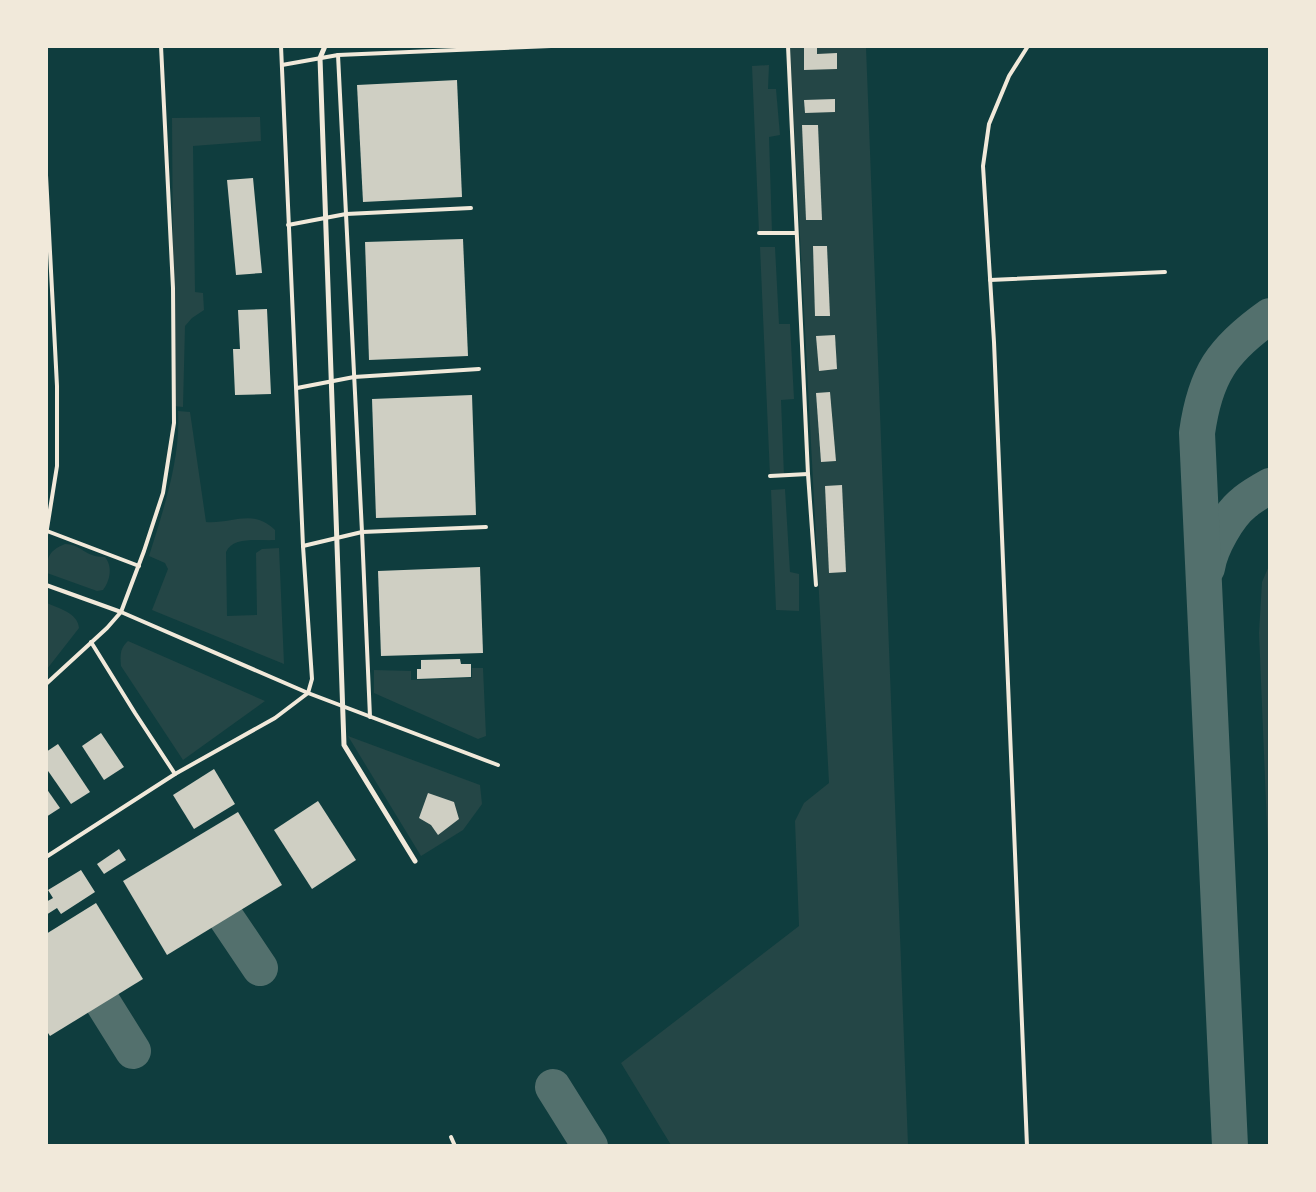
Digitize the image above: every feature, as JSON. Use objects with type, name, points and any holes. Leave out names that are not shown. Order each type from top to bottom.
[{"type":"street","points":[[325,46],[320,58],[344,745],[415,861]]},
{"type":"lane","points":[[46,684],[121,612],[163,494],[174,423],[173,288],[160,46]]},
{"type":"lane","points":[[46,857],[175,774],[275,718],[308,693],[312,679],[303,546],[281,46]]},
{"type":"lane","points":[[466,46],[475,51]]},
{"type":"lane","points":[[282,65],[338,55],[551,46]]},
{"type":"lane","points":[[788,46],[808,474],[816,585]]},
{"type":"lane","points":[[1027,1146],[990,280],[983,166],[989,124],[1009,76],[1028,46]]},
{"type":"lane","points":[[338,55],[370,717]]},
{"type":"lane","points":[[46,175],[57,386],[57,466],[47,533],[139,566]]},
{"type":"lane","points":[[288,225],[346,214],[471,208]]},
{"type":"lane","points":[[759,233],[796,233]]},
{"type":"lane","points":[[990,280],[1166,272]]},
{"type":"lane","points":[[297,388],[354,377],[479,369]]},
{"type":"lane","points":[[770,477],[808,474]]},
{"type":"lane","points":[[303,546],[362,532],[486,527]]},
{"type":"lane","points":[[46,585],[121,612],[308,693],[498,765]]},
{"type":"lane","points":[[91,642],[175,774]]},
{"type":"lane","points":[[451,1137],[455,1146]]},
{"type":"shaded area","points":[[790,47],[866,47],[908,1145],[671,1145],[621,1063],[799,926],[795,821],[804,803],[829,783]]},
{"type":"shaded area","points":[[769,65],[768,89],[776,89],[780,135],[769,137],[772,233],[759,233],[752,66]]},
{"type":"shaded area","points":[[260,117],[261,141],[193,146],[195,292],[203,293],[204,310],[185,326],[183,407],[174,406],[172,118]]},
{"type":"shaded area","points":[[760,247],[775,247],[779,324],[790,324],[794,399],[781,400],[784,476],[770,476]]},
{"type":"shaded area","points":[[178,411],[190,412],[206,522],[251,518],[267,523],[275,530],[275,540],[240,541],[229,547],[226,552],[227,616],[257,615],[256,553],[262,549],[279,548],[284,664],[152,610],[168,569],[165,563],[149,556],[174,466]]},
{"type":"shaded area","points":[[785,489],[790,572],[799,574],[799,611],[776,610],[771,490]]},
{"type":"shaded area","points":[[65,544],[76,546],[92,555],[105,557],[110,574],[103,590],[97,591],[47,573],[50,555]]},
{"type":"shaded area","points":[[1269,566],[1269,875],[1259,633],[1262,582]]},
{"type":"shaded area","points":[[47,603],[75,618],[79,628],[47,669]]},
{"type":"shaded area","points":[[128,641],[265,701],[183,760],[121,666],[121,652]]},
{"type":"shaded area","points":[[472,668],[483,668],[486,736],[478,739],[374,693],[374,670],[411,671],[411,680],[472,678]]},
{"type":"shaded area","points":[[348,736],[480,785],[482,804],[463,830],[421,856]]},
{"type":"building","points":[[804,48],[817,48],[817,54],[837,53],[837,69],[804,70]]},
{"type":"building","points":[[457,80],[462,197],[363,202],[357,85]]},
{"type":"building","points":[[835,99],[835,112],[805,113],[804,100]]},
{"type":"building","points":[[802,125],[818,125],[822,220],[806,220]]},
{"type":"building","points":[[253,178],[262,273],[236,275],[227,180]]},
{"type":"building","points":[[463,239],[468,356],[369,360],[365,242]]},
{"type":"building","points":[[813,246],[827,246],[830,316],[815,316]]},
{"type":"building","points":[[267,309],[271,394],[235,395],[233,349],[240,349],[238,310]]},
{"type":"building","points":[[835,335],[837,369],[819,371],[816,336]]},
{"type":"building","points":[[830,392],[836,461],[821,462],[816,393]]},
{"type":"building","points":[[472,395],[476,515],[376,518],[372,399]]},
{"type":"building","points":[[842,485],[846,572],[829,573],[825,486]]},
{"type":"building","points":[[480,567],[483,653],[381,656],[378,571]]},
{"type":"building","points":[[460,659],[461,664],[471,664],[471,677],[417,679],[417,669],[421,669],[421,660]]},
{"type":"building","points":[[101,733],[124,767],[104,780],[82,746]]},
{"type":"building","points":[[58,744],[90,792],[71,804],[46,768],[46,752]]},
{"type":"building","points":[[214,769],[235,804],[194,829],[173,795]]},
{"type":"building","points":[[46,788],[60,808],[46,817]]},
{"type":"building","points":[[428,793],[454,802],[459,819],[438,835],[431,825],[419,818]]},
{"type":"building","points":[[318,801],[356,860],[312,889],[274,830]]},
{"type":"building","points":[[238,812],[282,885],[167,955],[123,881]]},
{"type":"building","points":[[119,849],[126,860],[104,874],[97,864]]},
{"type":"building","points":[[81,870],[95,892],[61,914],[57,908],[46,915],[46,902],[53,898],[48,890]]},
{"type":"building","points":[[96,903],[143,979],[50,1036],[46,1030],[46,934]]},
{"type":"taxiway","points":[[1230,1146],[1197,433],[1205,395],[1218,366],[1239,340],[1270,316]]},
{"type":"taxiway","points":[[1207,568],[1216,542],[1232,515],[1248,500],[1270,486]]},
{"type":"taxiway","points":[[227,919],[260,968]]},
{"type":"taxiway","points":[[103,1003],[133,1051]]},
{"type":"taxiway","points":[[553,1087],[590,1146]]}]
